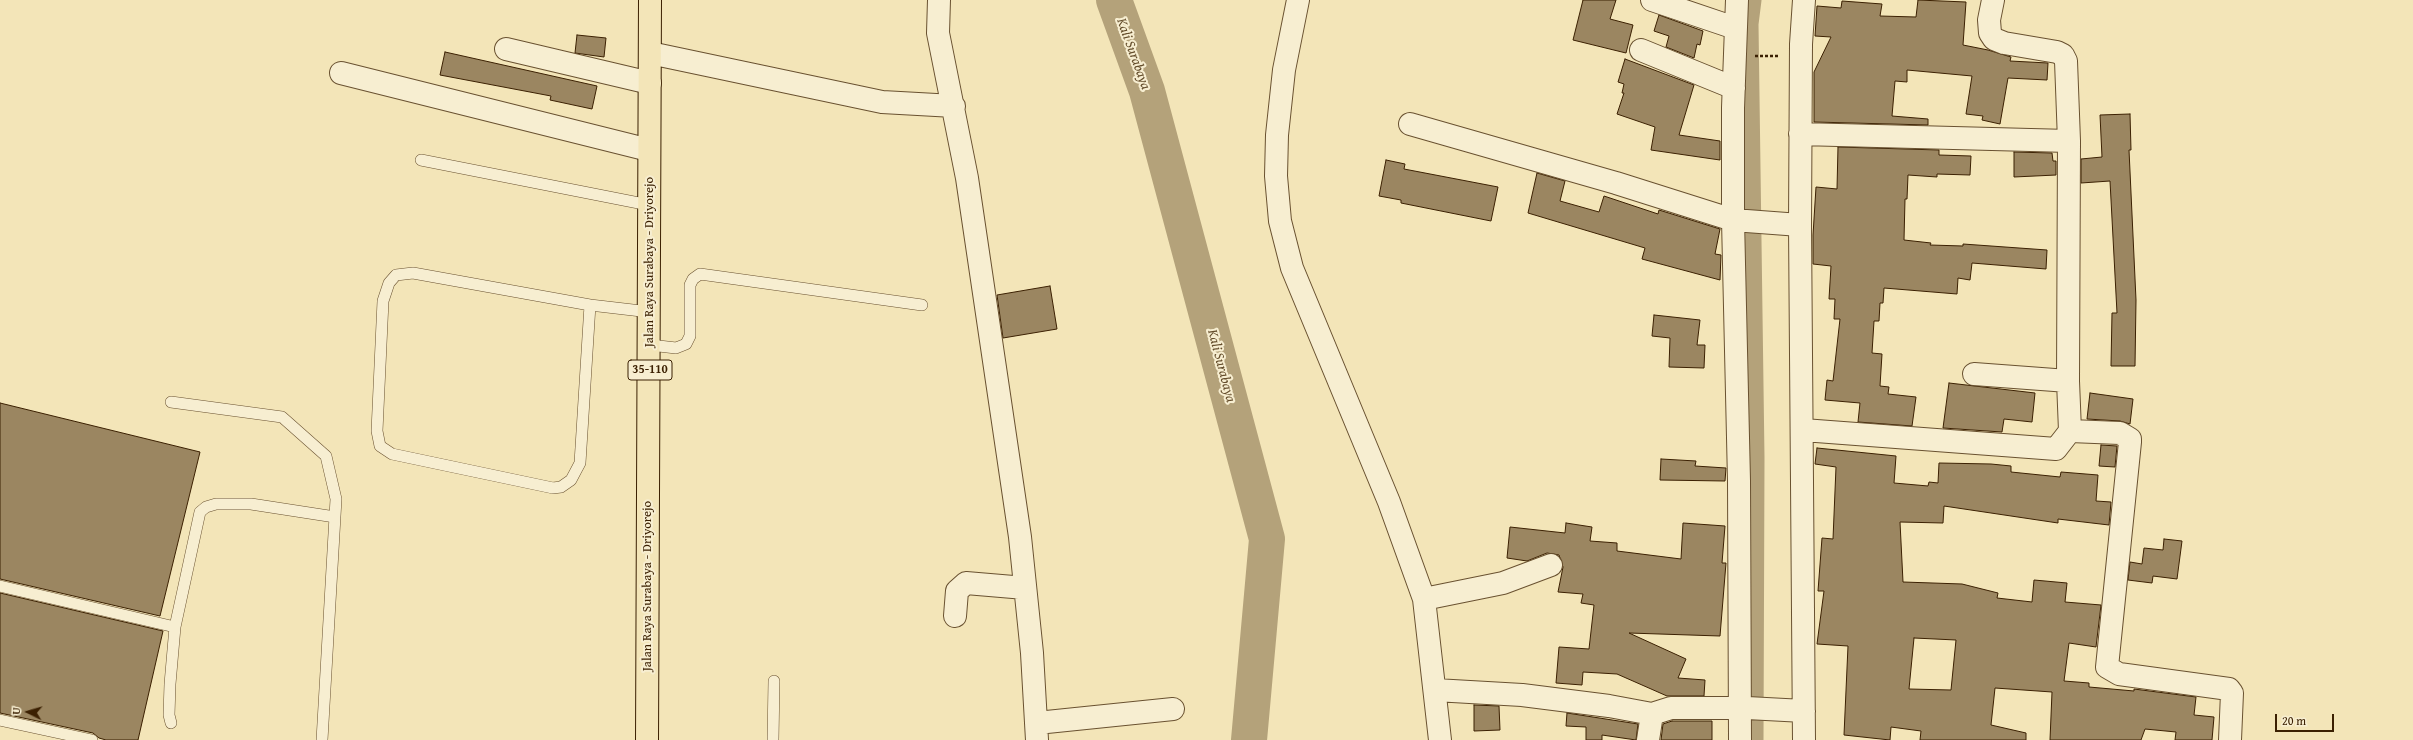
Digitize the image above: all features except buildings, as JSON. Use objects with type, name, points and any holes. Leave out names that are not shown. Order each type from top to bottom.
[{"type":"main road","name":"Jalan Raya Surabaya - Driyorejo","points":[[647,740],[650,345],[650,0]]},
{"type":"street","points":[[939,0],[938,33],[954,106],[967,178],[996,368],[1025,588],[1032,653],[1037,732],[1173,709]]},
{"type":"street","points":[[1298,0],[1284,70],[1277,135],[1276,176],[1280,221],[1292,268],[1389,502],[1424,599],[1440,740]]},
{"type":"street","points":[[1652,0],[1735,28]]},
{"type":"street","points":[[1737,0],[1734,88],[1738,221],[1739,481],[1743,708],[1740,740]]},
{"type":"street","points":[[1804,0],[1800,134],[1793,224],[1803,430],[1797,711],[1804,740]]},
{"type":"street","points":[[1803,430],[2052,450],[2056,449],[2070,431],[2068,381],[2069,141],[2066,62],[2063,55],[2057,52],[2004,44],[1994,39],[1990,33],[1989,20],[1993,0]]},
{"type":"street","points":[[506,48],[650,83]]},
{"type":"street","points":[[1641,50],[1734,88]]},
{"type":"street","points":[[650,53],[882,102],[954,106]]},
{"type":"street","points":[[341,72],[650,150]]},
{"type":"street","points":[[1410,124],[1616,183],[1738,221],[1793,224]]},
{"type":"street","points":[[1800,134],[2069,141]]},
{"type":"street","points":[[1974,374],[2068,381]]},
{"type":"street","points":[[2070,431],[2120,433],[2130,439],[2107,667],[2119,674],[2229,689],[2232,693],[2230,740]]},
{"type":"street","points":[[1424,599],[1502,583],[1551,565]]},
{"type":"street","points":[[955,616],[957,591],[966,583],[1025,588]]},
{"type":"street","points":[[1435,690],[1522,695],[1609,706],[1652,714],[1685,707],[1797,711]]},
{"type":"street","points":[[1648,740],[1652,714]]},
{"type":"lane","points":[[421,160],[649,205]]},
{"type":"lane","points":[[590,305],[580,463],[571,480],[561,487],[553,488],[392,454],[380,446],[377,431],[383,301],[389,283],[396,275],[413,273],[590,305],[650,312]]},
{"type":"lane","points":[[650,345],[676,348],[686,344],[690,336],[690,285],[692,279],[700,274],[922,305]]},
{"type":"lane","points":[[171,402],[282,417],[326,456],[336,499],[322,740]]},
{"type":"lane","points":[[171,723],[169,715],[170,684],[175,627],[200,512],[206,506],[251,504],[335,517]]},
{"type":"lane","points":[[0,586],[175,627]]},
{"type":"lane","points":[[773,740],[774,681]]},
{"type":"lane","points":[[0,720],[92,740]]},
{"type":"path","points":[[1754,56],[1785,56]]},
{"type":"waterway","name":"Kali Surabaya","points":[[1114,0],[1147,91],[1267,539],[1249,740]]},
{"type":"waterway","points":[[1751,0],[1748,24],[1754,458],[1753,740]]}]
